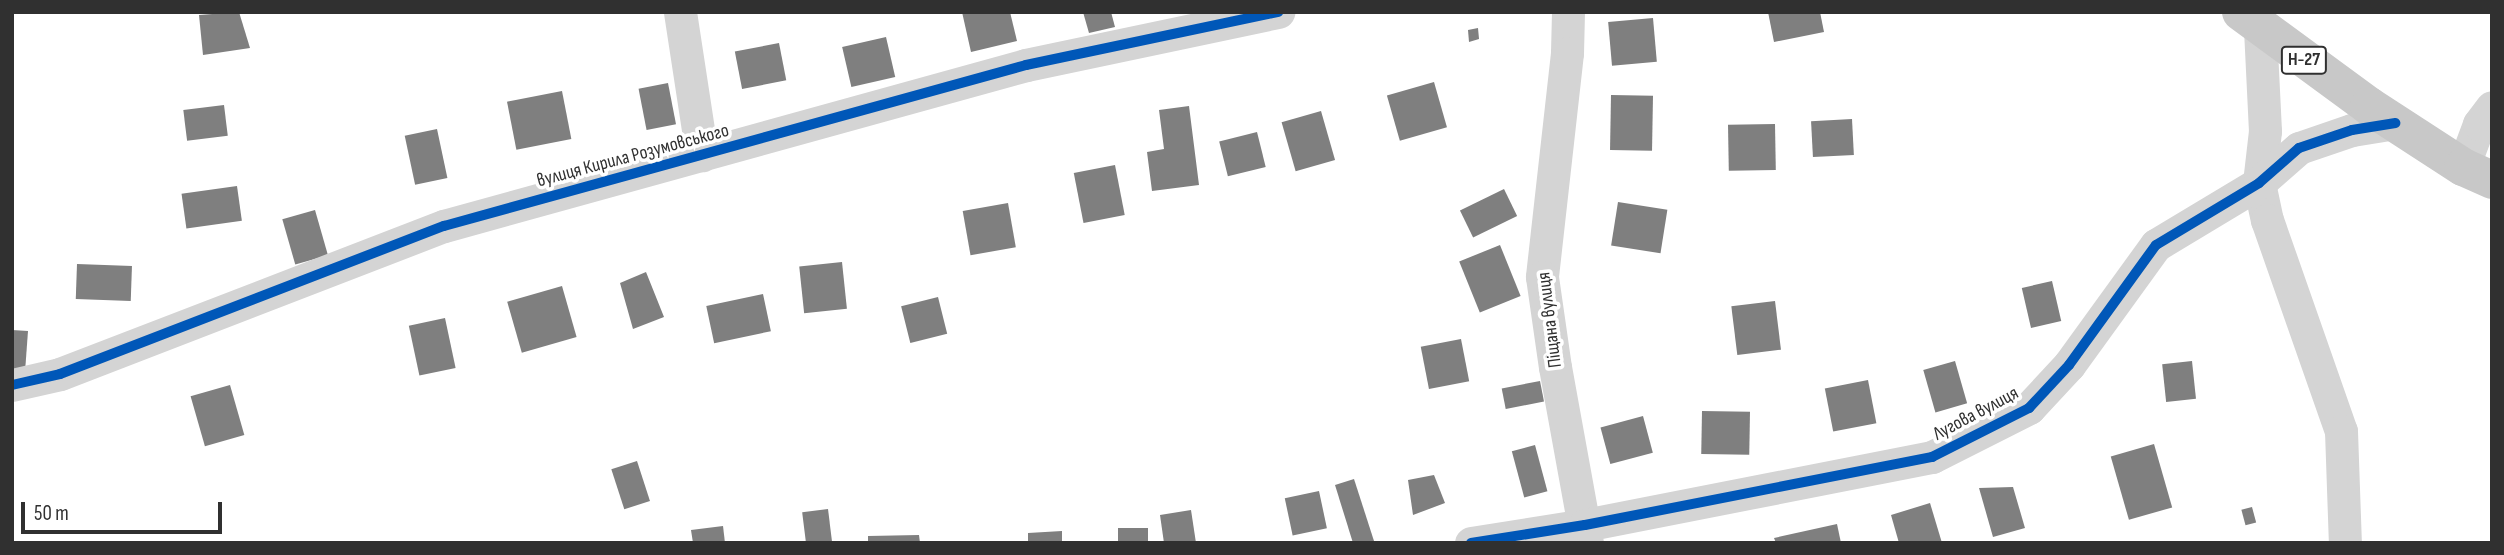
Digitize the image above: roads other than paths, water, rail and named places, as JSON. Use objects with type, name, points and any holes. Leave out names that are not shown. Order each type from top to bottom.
[{"type":"main road","name":"Н-27","points":[[2250,20],[2395,122],[2477,173]]},
{"type":"street","points":[[680,12],[702,155]]},
{"type":"street","name":"вулиця Кирила Розумовського","points":[[12,385],[60,374],[444,226],[1027,65],[1278,12]]},
{"type":"street","name":"Піщана вулиця","points":[[1567,12],[1567,53],[1542,277],[1555,366],[1586,534]]},
{"type":"street","points":[[2250,20],[2265,131],[2259,183],[2267,219],[2341,431],[2345,543]]},
{"type":"street","points":[[2477,173],[2479,124],[2492,107]]},
{"type":"street","name":"Лугова вулиця","points":[[1471,543],[1586,534],[1932,457],[2029,408],[2069,365],[2155,245],[2259,183],[2299,148],[2352,130],[2395,122]]}]
